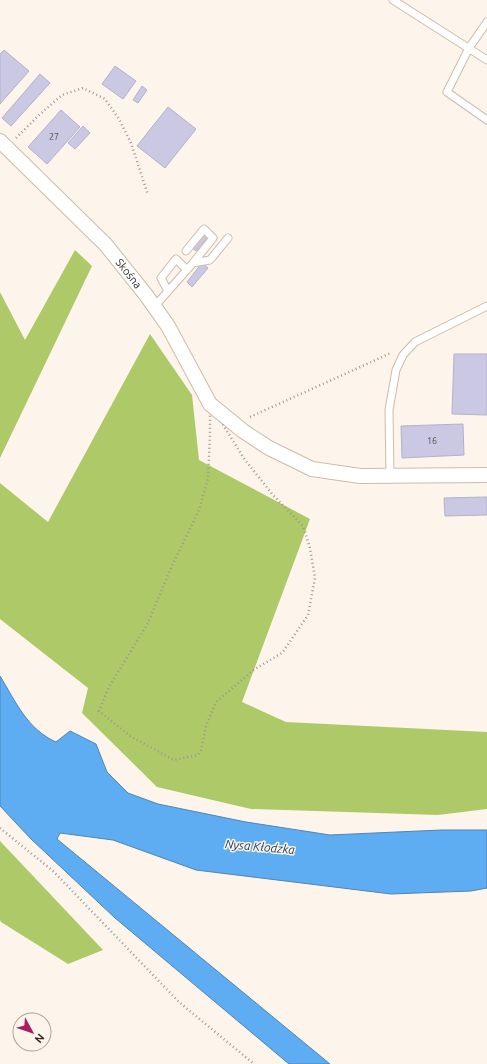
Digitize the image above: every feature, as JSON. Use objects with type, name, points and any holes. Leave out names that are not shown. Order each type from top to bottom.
[{"type":"street","name":"Skośna","points":[[4,144],[106,245],[168,326],[210,404],[243,431],[270,448],[312,469],[360,476],[487,474]]},
{"type":"lane","points":[[393,0],[487,60]]},
{"type":"lane","points":[[487,22],[469,48],[447,92],[487,120]]},
{"type":"lane","points":[[154,307],[214,238],[204,229],[186,251]]},
{"type":"lane","points":[[193,263],[210,260],[228,238]]},
{"type":"lane","points":[[168,291],[161,278],[176,259],[187,270]]},
{"type":"lane","points":[[390,476],[389,410],[396,370],[403,355],[415,342],[487,306]]},
{"type":"path","points":[[4,144],[62,95],[83,88],[105,98],[118,119],[131,143],[148,195]]},
{"type":"path","points":[[235,424],[393,352]]},
{"type":"path","points":[[210,404],[245,460],[273,495],[302,526],[310,548],[315,578],[308,615],[282,653],[255,669],[216,702],[206,726],[201,750],[198,755],[174,760],[130,736],[99,711],[109,687],[148,623],[170,570],[199,510],[208,478],[210,404]]},
{"type":"path","points":[[0,828],[53,871],[179,1002],[254,1064]]},
{"type":"green space","points":[[75,250],[92,266],[0,458],[0,292],[25,340]]},
{"type":"green space","points":[[150,334],[192,395],[199,460],[310,519],[242,702],[286,722],[487,732],[487,809],[438,815],[251,809],[157,787],[82,713],[88,688],[0,619],[0,483],[48,522]]},
{"type":"green space","points":[[0,841],[103,950],[68,964],[1,922]]},
{"type":"water","name":"Nysa Kłodzka","points":[[0,676],[23,714],[37,730],[56,742],[70,731],[96,744],[107,772],[128,793],[158,804],[246,822],[330,835],[441,830],[487,830],[487,888],[471,891],[391,894],[196,870],[113,840],[60,833],[57,839],[330,1064],[289,1064],[115,918],[31,839],[0,806]]},
{"type":"building","points":[[4,50],[29,71],[0,104],[0,54]]},
{"type":"building","points":[[115,66],[136,81],[123,99],[102,84]]},
{"type":"building","points":[[40,74],[50,83],[11,126],[2,118]]},
{"type":"building","points":[[142,86],[147,90],[138,103],[133,100]]},
{"type":"building","points":[[168,107],[196,129],[165,168],[137,146]]},
{"type":"building","points":[[61,110],[80,127],[47,164],[28,147]]},
{"type":"building","points":[[83,126],[90,133],[75,149],[68,143]]},
{"type":"building","points":[[205,231],[210,235],[196,251],[191,247]]},
{"type":"building","points":[[202,263],[208,268],[192,287],[187,282]]},
{"type":"building","points":[[454,354],[487,354],[487,415],[452,414]]},
{"type":"building","points":[[463,424],[464,455],[402,458],[401,426]]},
{"type":"building","points":[[487,497],[487,515],[445,516],[444,498]]}]
